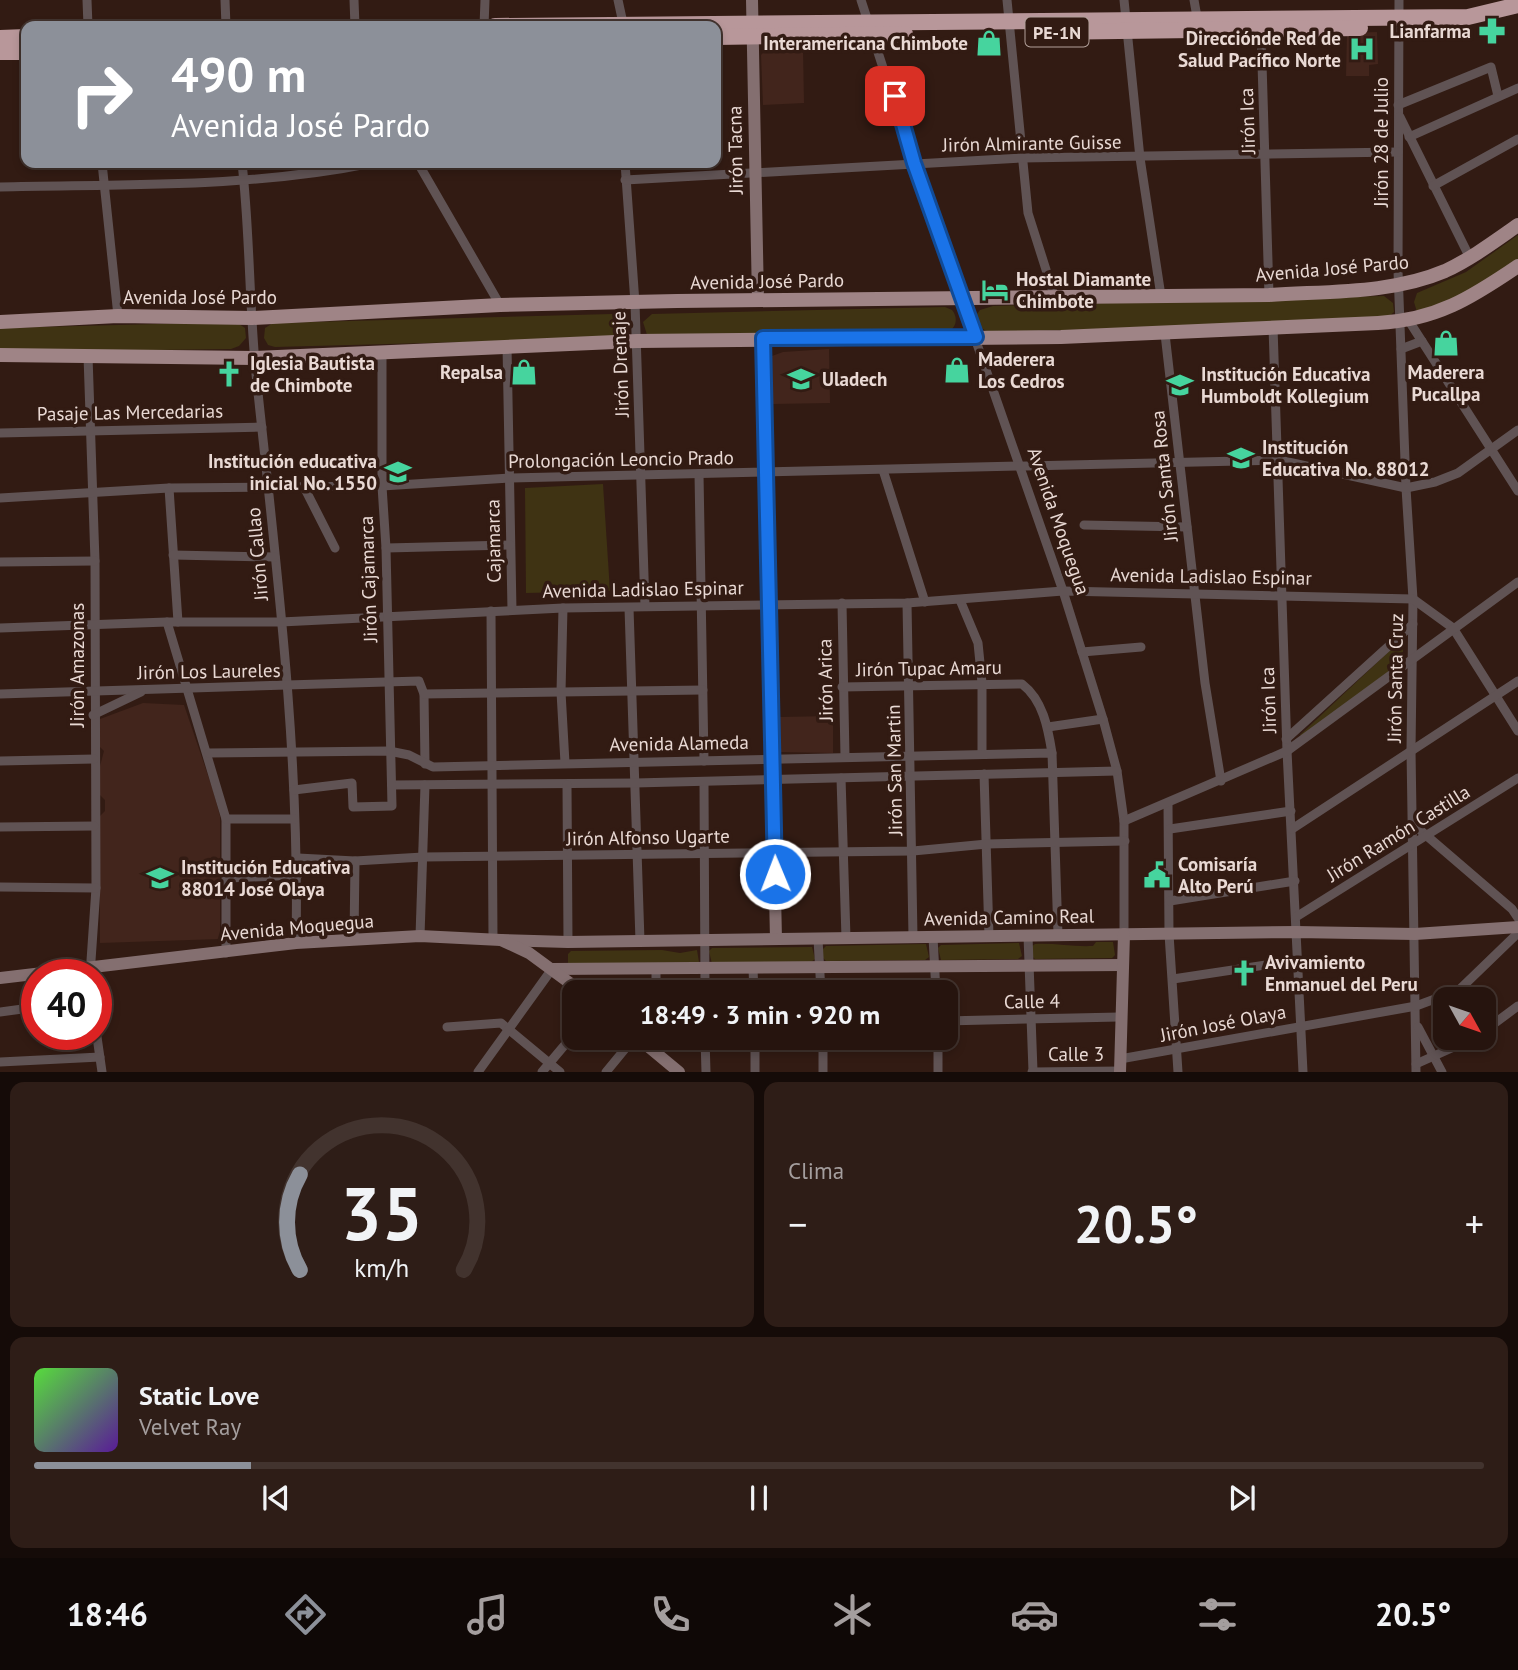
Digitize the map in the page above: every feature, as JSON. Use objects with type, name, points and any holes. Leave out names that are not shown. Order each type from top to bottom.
[{"type":"highway","name":"PE-1N","points":[[1127,24],[1261,30],[1468,17],[1518,5]]},
{"type":"highway","name":"PE-1N","points":[[721,28],[1009,28],[1127,24],[1197,17],[1398,22],[1467,27],[1518,15]]},
{"type":"highway","name":"PE-1N","points":[[721,36],[753,30]]},
{"type":"highway","points":[[0,38],[21,37]]},
{"type":"highway","points":[[0,52],[21,52]]},
{"type":"main road","name":"Jirón Tacna","points":[[752,0],[758,300]]},
{"type":"main road","name":"Avenida José Pardo","points":[[0,323],[118,316],[252,318],[500,305],[1269,295],[1399,285],[1446,270],[1470,258],[1518,225]]},
{"type":"main road","points":[[0,355],[255,358],[636,341],[1165,334],[1405,322],[1458,304],[1518,266]]},
{"type":"main road","points":[[763,338],[775,780],[776,939]]},
{"type":"main road","name":"Avenida Camino Real","points":[[497,939],[568,942],[1296,932],[1415,934],[1518,930]]},
{"type":"main road","name":"Avenida Moquegua","points":[[1120,1067],[1119,1017],[1124,934]]},
{"type":"main road","name":"Avenida Moquegua","points":[[112,969],[296,943],[420,936],[497,939],[529,953],[566,980]]},
{"type":"main road","points":[[552,970],[753,970],[820,965],[1122,965]]},
{"type":"main road","name":"Avenida Moquegua","points":[[0,978],[21,977]]},
{"type":"main road","points":[[652,1050],[675,1071]]},
{"type":"street","points":[[87,0],[88,21]]},
{"type":"street","points":[[225,0],[226,21]]},
{"type":"street","points":[[354,0],[355,21]]},
{"type":"street","points":[[484,21],[485,0]]},
{"type":"street","points":[[618,0],[623,21]]},
{"type":"street","name":"Avenida Moquegua","points":[[862,0],[914,163],[1063,591],[1103,719],[1117,771],[1124,821],[1124,934]]},
{"type":"street","points":[[1007,0],[1028,213],[1055,298]]},
{"type":"street","points":[[1124,0],[1140,158],[1161,296]]},
{"type":"street","points":[[1194,0],[1197,17]]},
{"type":"street","name":"Jirón 28 de Julio","points":[[1399,0],[1399,285]]},
{"type":"street","name":"Jirón Ica","points":[[1261,30],[1269,295]]},
{"type":"street","points":[[1470,258],[1409,136],[1398,108],[1491,67],[1497,96]]},
{"type":"street","points":[[1409,136],[1518,88]]},
{"type":"street","points":[[1433,186],[1518,139]]},
{"type":"street","name":"Jirón Almirante Guisse","points":[[625,180],[1022,158],[1398,152]]},
{"type":"street","points":[[103,168],[118,316]]},
{"type":"street","name":"Jirón Callao","points":[[243,168],[255,358],[288,687],[298,858],[296,943]]},
{"type":"street","points":[[0,187],[244,180],[346,168]]},
{"type":"street","points":[[421,168],[500,305]]},
{"type":"street","name":"Jirón Drenaje","points":[[625,168],[635,303],[645,606]]},
{"type":"street","name":"Jirón Santa Cruz","points":[[1399,285],[1405,322],[1401,349],[1413,598],[1411,750],[1416,1068]]},
{"type":"street","points":[[1405,322],[1422,341],[1518,491]]},
{"type":"street","name":"Jirón Ica","points":[[1273,327],[1286,739],[1303,1072]]},
{"type":"street","name":"Jirón Santa Rosa","points":[[1165,334],[1195,595],[1221,781]]},
{"type":"street","points":[[1401,349],[1422,341]]},
{"type":"street","name":"Cajamarca","points":[[506,346],[512,610]]},
{"type":"street","name":"Jirón Cajamarca","points":[[294,790],[352,783],[353,807],[392,806],[382,486],[382,351]]},
{"type":"street","name":"Jirón Amazonas","points":[[88,356],[95,561],[93,715],[96,888],[90,959]]},
{"type":"street","name":"Pasaje Las Mercedarias","points":[[0,433],[262,427]]},
{"type":"street","name":"Prolongación Leoncio Prado","points":[[0,498],[169,488],[382,486],[511,478],[1279,460],[1406,488],[1435,482],[1458,473],[1518,430]]},
{"type":"street","points":[[883,470],[925,602]]},
{"type":"street","points":[[699,474],[704,761]]},
{"type":"street","points":[[304,487],[335,548]]},
{"type":"street","points":[[169,488],[178,622]]},
{"type":"street","points":[[1084,525],[1187,527]]},
{"type":"street","points":[[386,548],[510,545]]},
{"type":"street","points":[[173,555],[275,556]]},
{"type":"street","points":[[0,562],[95,561]]},
{"type":"street","points":[[1124,821],[1287,751],[1518,582]]},
{"type":"street","name":"Avenida Ladislao Espinar","points":[[0,628],[167,622],[281,622],[562,608],[907,603],[1063,591],[1413,598]]},
{"type":"street","points":[[1413,598],[1453,628],[1518,731]]},
{"type":"street","points":[[960,600],[977,636],[982,683],[982,754]]},
{"type":"street","name":"Jirón Arica","points":[[842,603],[845,757]]},
{"type":"street","name":"Jirón San Martin","points":[[907,603],[912,754],[913,937]]},
{"type":"street","points":[[562,608],[561,692],[565,763]]},
{"type":"street","points":[[629,608],[640,941]]},
{"type":"street","points":[[491,611],[490,693],[497,939]]},
{"type":"street","points":[[167,622],[209,753],[226,819],[226,953]]},
{"type":"street","points":[[1286,739],[1413,624]]},
{"type":"street","points":[[1082,652],[1141,647]]},
{"type":"street","name":"Jirón Los Laureles","points":[[0,694],[419,681],[424,694]]},
{"type":"street","points":[[1292,829],[1518,681]]},
{"type":"street","name":"Jirón Tupac Amaru","points":[[842,687],[1022,684],[1031,691],[1048,727],[1052,753]]},
{"type":"street","points":[[93,715],[146,689]]},
{"type":"street","points":[[425,764],[424,694],[703,690]]},
{"type":"street","points":[[1048,727],[1103,719]]},
{"type":"street","name":"Avenida Alameda","points":[[209,753],[389,751],[409,755],[433,767],[912,754],[1052,753]]},
{"type":"street","points":[[1052,753],[1058,935]]},
{"type":"street","points":[[0,761],[94,759]]},
{"type":"street","name":"Avenida Alameda","points":[[392,785],[567,785],[1117,771]]},
{"type":"street","points":[[984,774],[989,936]]},
{"type":"street","points":[[841,778],[846,938]]},
{"type":"street","name":"Jirón Ramón Castilla","points":[[1296,917],[1518,778]]},
{"type":"street","points":[[704,782],[704,980]]},
{"type":"street","points":[[420,936],[425,785]]},
{"type":"street","points":[[567,785],[568,942]]},
{"type":"street","points":[[1168,804],[1169,934],[1178,1072]]},
{"type":"street","points":[[1170,829],[1291,811]]},
{"type":"street","points":[[226,819],[295,819]]},
{"type":"street","points":[[1413,824],[1512,909],[1518,918]]},
{"type":"street","points":[[0,827],[94,826]]},
{"type":"street","name":"Jirón Alfonso Ugarte","points":[[298,858],[355,861],[423,857],[913,850],[1056,841],[1125,841]]},
{"type":"street","points":[[354,939],[355,861]]},
{"type":"street","points":[[228,878],[298,876]]},
{"type":"street","points":[[1170,901],[1295,881]]},
{"type":"street","points":[[0,887],[96,888]]},
{"type":"street","name":"Jirón José Olaya","points":[[1120,1067],[1176,1050],[1416,1006],[1459,990],[1518,930]]},
{"type":"street","points":[[1028,936],[1032,1072]]},
{"type":"street","points":[[933,937],[935,980]]},
{"type":"street","points":[[818,939],[821,980]]},
{"type":"street","points":[[1172,979],[1298,960]]},
{"type":"street","points":[[478,1072],[552,970]]},
{"type":"street","points":[[656,970],[656,980]]},
{"type":"street","points":[[753,970],[753,980]]},
{"type":"street","points":[[1496,1022],[1518,1006]]},
{"type":"street","points":[[0,1012],[21,1009]]},
{"type":"street","name":"Calle 4","points":[[958,1021],[1119,1017]]},
{"type":"street","points":[[447,1027],[501,1023],[560,1072]]},
{"type":"street","points":[[1416,1024],[1442,1072]]},
{"type":"street","points":[[542,1072],[562,1048]]},
{"type":"street","points":[[99,1050],[102,1072]]},
{"type":"street","points":[[606,1072],[625,1050]]},
{"type":"street","points":[[659,1050],[659,1055]]},
{"type":"street","points":[[705,1050],[706,1072]]},
{"type":"street","points":[[755,1050],[755,1072]]},
{"type":"street","points":[[823,1050],[823,1072]]},
{"type":"street","points":[[938,1050],[938,1072]]},
{"type":"street","points":[[1416,1068],[1448,1050]]},
{"type":"street","points":[[0,1062],[100,1057]]},
{"type":"street","name":"Calle 3","points":[[1032,1072],[1120,1067]]},
{"type":"shaded area","name":"Direcciónde Red de Salud Pacífico Norte","points":[[1377,32],[1378,64],[1369,65],[1369,76],[1346,76],[1347,33]]},
{"type":"shaded area","points":[[803,49],[804,103],[763,105],[761,55],[765,51]]},
{"type":"shaded area","points":[[1518,235],[1518,263],[1484,287],[1417,312],[1414,302],[1417,293],[1466,272]]},
{"type":"shaded area","points":[[1384,296],[1393,303],[1394,312],[1383,322],[988,332],[978,326],[977,314],[980,310],[993,306]]},
{"type":"shaded area","points":[[945,307],[952,310],[956,319],[955,325],[948,332],[648,338],[643,322],[652,314]]},
{"type":"shaded area","points":[[612,314],[620,318],[624,326],[619,338],[275,347],[268,345],[264,338],[265,328],[273,323]]},
{"type":"shaded area","points":[[236,322],[245,328],[246,338],[239,346],[231,349],[0,352],[0,328]]},
{"type":"shaded area","name":"Uladech","points":[[829,349],[830,403],[773,404],[772,356],[783,352]]},
{"type":"shaded area","points":[[603,484],[610,591],[526,593],[525,488]]},
{"type":"shaded area","points":[[1399,642],[1403,645],[1403,661],[1300,735]]},
{"type":"shaded area","name":"Institución Educativa 88014 José Olaya","points":[[143,703],[184,705],[213,790],[220,816],[220,939],[100,943],[100,816],[105,811],[105,800],[99,794],[100,766],[104,751],[100,747],[100,719]]},
{"type":"shaded area","points":[[833,716],[833,753],[780,752],[780,717]]},
{"type":"shaded area","points":[[1096,942],[1113,942],[1115,955],[1112,958],[1035,959],[1032,956],[1031,947],[1035,944],[1093,946]]},
{"type":"shaded area","points":[[1019,943],[1022,956],[1018,959],[941,960],[938,948],[941,945]]},
{"type":"shaded area","points":[[926,944],[929,957],[925,960],[826,961],[823,958],[823,949],[826,946]]},
{"type":"shaded area","points":[[812,947],[815,959],[811,962],[712,964],[709,951],[712,948]]},
{"type":"shaded area","points":[[662,950],[680,953],[697,950],[699,962],[568,965],[568,954],[571,951]]},
{"type":"place","name":"Lianfarma","points":[[1492,31]]},
{"type":"place","name":"Interamericana Chimbote","points":[[989,43]]},
{"type":"place","name":"Direcciónde Red de Salud Pacífico Norte","points":[[1362,49]]},
{"type":"place","name":"Hostal Diamante Chimbote","points":[[995,290]]},
{"type":"place","name":"Maderera Pucallpa","points":[[1446,343]]},
{"type":"place","name":"Maderera Los Cedros","points":[[957,370]]},
{"type":"place","name":"Repalsa","points":[[524,372]]},
{"type":"place","name":"Iglesia Bautista de Chimbote","points":[[229,374]]},
{"type":"place","name":"Uladech","points":[[801,379]]},
{"type":"place","name":"Institución Educativa Humboldt Kollegium","points":[[1180,385]]},
{"type":"place","name":"Institución Educativa No. 88012","points":[[1241,458]]},
{"type":"place","name":"Institución educativa inicial No. 1550","points":[[398,472]]},
{"type":"place","name":"Comisaría Alto Perú","points":[[1157,875]]},
{"type":"place","name":"Institución Educativa 88014 José Olaya","points":[[160,878]]},
{"type":"place","name":"Avivamiento Enmanuel del Peru","points":[[1244,973]]},
{"type":"route","points":[[775,874],[775,780],[763,338],[976,337],[914,163],[895,96]]}]
